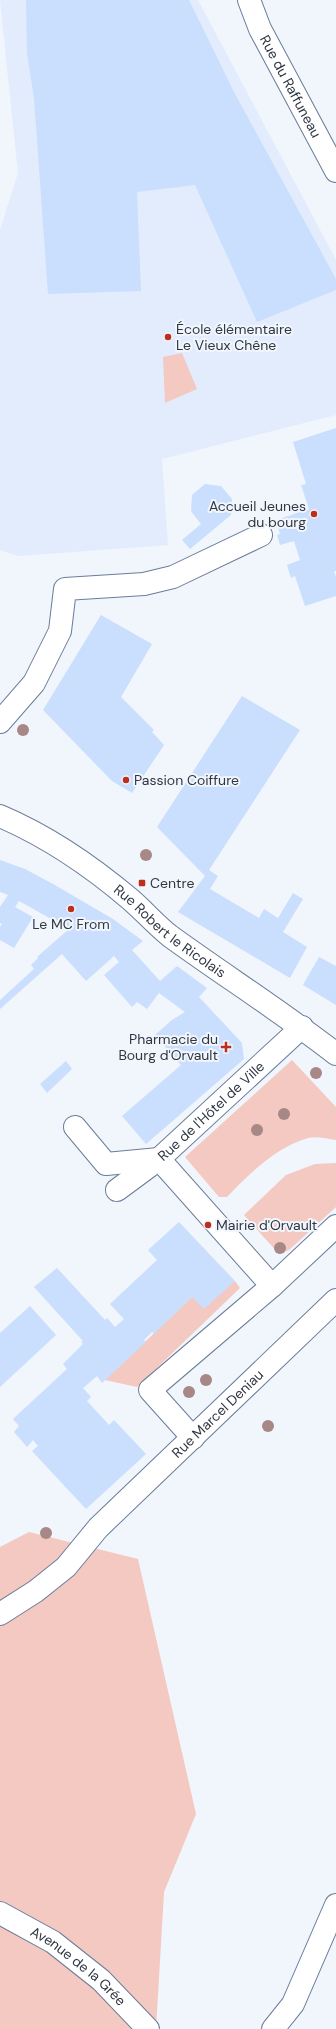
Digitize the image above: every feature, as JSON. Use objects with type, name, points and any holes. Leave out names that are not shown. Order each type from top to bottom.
[{"type":"street","name":"Rue du Raffuneau","points":[[249,0],[260,29],[336,171]]},
{"type":"street","points":[[0,722],[34,683],[60,631],[65,589],[144,584],[173,577],[261,535]]},
{"type":"street","name":"Rue Robert le Ricolais","points":[[0,816],[26,827],[87,866],[130,899],[169,935],[302,1027],[336,1054]]},
{"type":"street","name":"Rue de l'Hôtel de Ville","points":[[117,1190],[160,1159],[302,1027]]},
{"type":"street","points":[[75,1126],[106,1164],[160,1159],[272,1286]]},
{"type":"street","points":[[193,1438],[150,1390],[272,1286],[336,1226]]},
{"type":"street","name":"Rue Marcel Deniau","points":[[0,1614],[36,1591],[66,1568],[98,1528],[193,1438],[236,1394],[336,1300]]},
{"type":"street","points":[[273,2029],[292,2004],[336,1905]]},
{"type":"street","name":"Avenue de la Grée","points":[[0,1913],[53,1942],[100,1980],[148,2029]]},
{"type":"street","points":[[292,2004],[294,2029]]},
{"type":"shaded area","name":"École élémentaire Le Vieux Chêne","points":[[0,0],[198,0],[336,260],[336,415],[162,459],[168,545],[19,556],[0,550],[0,230],[18,173]]},
{"type":"shaded area","points":[[182,353],[197,389],[165,403],[163,357]]},
{"type":"shaded area","points":[[292,1060],[336,1107],[336,1140],[311,1137],[296,1142],[264,1162],[244,1179],[227,1197],[219,1197],[185,1157]]},
{"type":"shaded area","points":[[336,1163],[336,1207],[289,1250],[279,1254],[244,1215],[286,1175],[315,1164]]},
{"type":"shaded area","points":[[235,1281],[240,1288],[137,1387],[105,1380],[192,1297]]},
{"type":"shaded area","points":[[29,1532],[138,1559],[196,1814],[164,1892],[156,2029],[0,2029],[0,1547]]},
{"type":"building","points":[[26,0],[189,0],[234,92],[336,279],[336,290],[257,322],[195,185],[137,192],[141,291],[48,294],[34,98],[27,54]]},
{"type":"building","name":"Accueil Jeunes du bourg","points":[[336,428],[336,571],[334,571],[336,577],[336,596],[305,606],[295,576],[291,578],[287,565],[300,560],[294,541],[280,545],[277,535],[280,534],[276,520],[309,509],[301,485],[306,484],[293,442]]},
{"type":"building","points":[[205,484],[221,486],[232,499],[231,515],[190,549],[182,540],[201,524],[191,511],[192,495]]},
{"type":"building","points":[[101,615],[152,644],[121,697],[154,730],[152,732],[164,745],[132,793],[112,781],[43,710]]},
{"type":"building","points":[[242,696],[300,730],[209,870],[218,876],[210,889],[259,918],[264,909],[278,918],[293,893],[303,899],[283,932],[307,947],[290,978],[178,912],[205,876],[157,827]]},
{"type":"building","points":[[0,860],[25,869],[53,884],[113,919],[143,941],[132,950],[160,981],[177,966],[207,988],[199,997],[242,1043],[244,1059],[146,1144],[122,1116],[181,1065],[155,1035],[172,1020],[185,1012],[159,993],[147,1009],[137,1002],[132,1007],[104,975],[119,962],[114,956],[86,981],[62,954],[0,1009],[0,1000],[34,969],[31,965],[38,958],[37,957],[69,929],[19,901],[15,907],[33,917],[14,948],[0,940],[0,927],[2,924],[0,923],[0,907],[8,895],[0,892]]},
{"type":"building","points":[[319,957],[336,966],[336,1005],[303,985]]},
{"type":"building","points":[[66,1061],[72,1069],[47,1093],[40,1084]]},
{"type":"building","points":[[179,1222],[235,1281],[204,1309],[192,1297],[154,1334],[152,1332],[144,1340],[146,1342],[102,1383],[97,1376],[83,1388],[91,1397],[87,1401],[109,1425],[114,1420],[146,1454],[86,1509],[32,1451],[38,1446],[33,1440],[27,1447],[14,1432],[19,1426],[13,1419],[67,1369],[63,1364],[83,1344],[81,1342],[83,1341],[34,1287],[57,1268],[105,1320],[107,1318],[115,1327],[124,1319],[110,1304],[157,1260],[148,1250]]},
{"type":"building","points":[[30,1306],[56,1335],[0,1387],[0,1333]]},
{"type":"place","name":"École élémentaire Le Vieux Chêne","points":[[168,337]]},
{"type":"place","name":"Accueil Jeunes du bourg","points":[[314,514]]},
{"type":"place","name":"Passion Coiffure","points":[[126,780]]},
{"type":"place","name":"Centre","points":[[142,883]]},
{"type":"place","name":"Le MC From","points":[[71,909]]},
{"type":"place","name":"Pharmacie du Bourg d'Orvault","points":[[226,1047]]},
{"type":"place","name":"Mairie d'Orvault","points":[[208,1225]]}]
